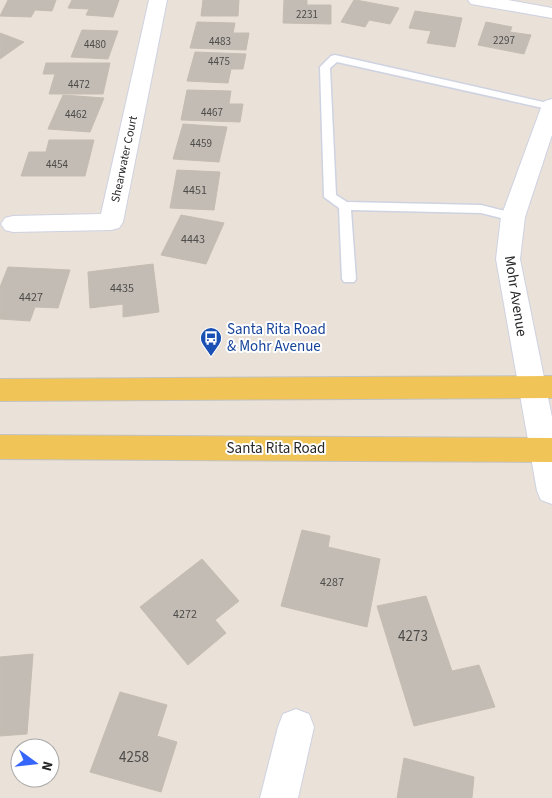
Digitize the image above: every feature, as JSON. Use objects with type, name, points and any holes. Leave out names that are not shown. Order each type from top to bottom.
[{"type":"main road","points":[[0,390],[542,387]]},
{"type":"main road","name":"Santa Rita Road","points":[[0,448],[548,450]]},
{"type":"street","name":"Shearwater Court","points":[[13,224],[111,222],[158,0]]},
{"type":"street","points":[[476,0],[552,13]]},
{"type":"street","name":"Mohr Avenue","points":[[552,106],[513,217],[508,260],[542,387],[552,492]]},
{"type":"street","points":[[279,798],[296,727]]},
{"type":"lane","points":[[513,217],[481,209],[345,206],[330,197],[325,67],[335,58],[552,106]]},
{"type":"lane","points":[[345,206],[349,279]]},
{"type":"building","points":[[8,0],[56,0],[52,11],[35,10],[31,17],[0,16]]},
{"type":"building","points":[[72,0],[119,0],[113,17],[86,15],[89,9],[68,8]]},
{"type":"building","points":[[203,0],[239,0],[238,16],[201,16]]},
{"type":"building","points":[[284,0],[307,0],[307,5],[331,5],[331,24],[283,23]]},
{"type":"building","points":[[354,0],[399,8],[390,24],[369,20],[365,27],[341,22]]},
{"type":"building","points":[[415,11],[462,18],[455,47],[427,43],[431,31],[409,28]]},
{"type":"building","points":[[197,22],[235,23],[233,33],[249,33],[246,50],[190,48]]},
{"type":"building","points":[[486,22],[512,27],[510,32],[531,35],[524,54],[478,45]]},
{"type":"building","points":[[82,30],[118,31],[108,59],[71,57]]},
{"type":"building","points":[[0,33],[24,42],[0,59]]},
{"type":"building","points":[[195,52],[246,54],[243,69],[231,69],[228,83],[187,81]]},
{"type":"building","points":[[46,63],[110,63],[103,94],[49,94],[55,74],[43,74]]},
{"type":"building","points":[[187,90],[231,91],[229,104],[243,104],[240,122],[181,120]]},
{"type":"building","points":[[63,95],[104,98],[90,132],[48,129]]},
{"type":"building","points":[[183,124],[227,127],[219,162],[173,159]]},
{"type":"building","points":[[49,140],[94,140],[85,176],[21,176],[29,152],[46,152]]},
{"type":"building","points":[[177,170],[220,172],[214,210],[170,208]]},
{"type":"building","points":[[181,215],[224,223],[206,264],[161,255]]},
{"type":"building","points":[[153,264],[159,312],[123,317],[123,304],[90,308],[88,272]]},
{"type":"building","points":[[8,267],[70,270],[58,308],[35,307],[30,321],[0,319],[0,287]]},
{"type":"building","points":[[302,530],[330,536],[328,547],[380,559],[367,627],[281,606]]},
{"type":"building","points":[[202,559],[239,601],[215,620],[226,633],[188,665],[140,607]]},
{"type":"building","points":[[426,596],[452,671],[479,665],[495,707],[414,726],[377,606]]},
{"type":"building","points":[[33,654],[27,734],[0,736],[0,657]]},
{"type":"building","points":[[120,692],[167,705],[157,736],[177,742],[161,792],[90,772]]},
{"type":"building","points":[[404,758],[474,777],[472,798],[397,798]]},
{"type":"place","name":"Santa Rita Road & Mohr Avenue","points":[[211,357]]}]
